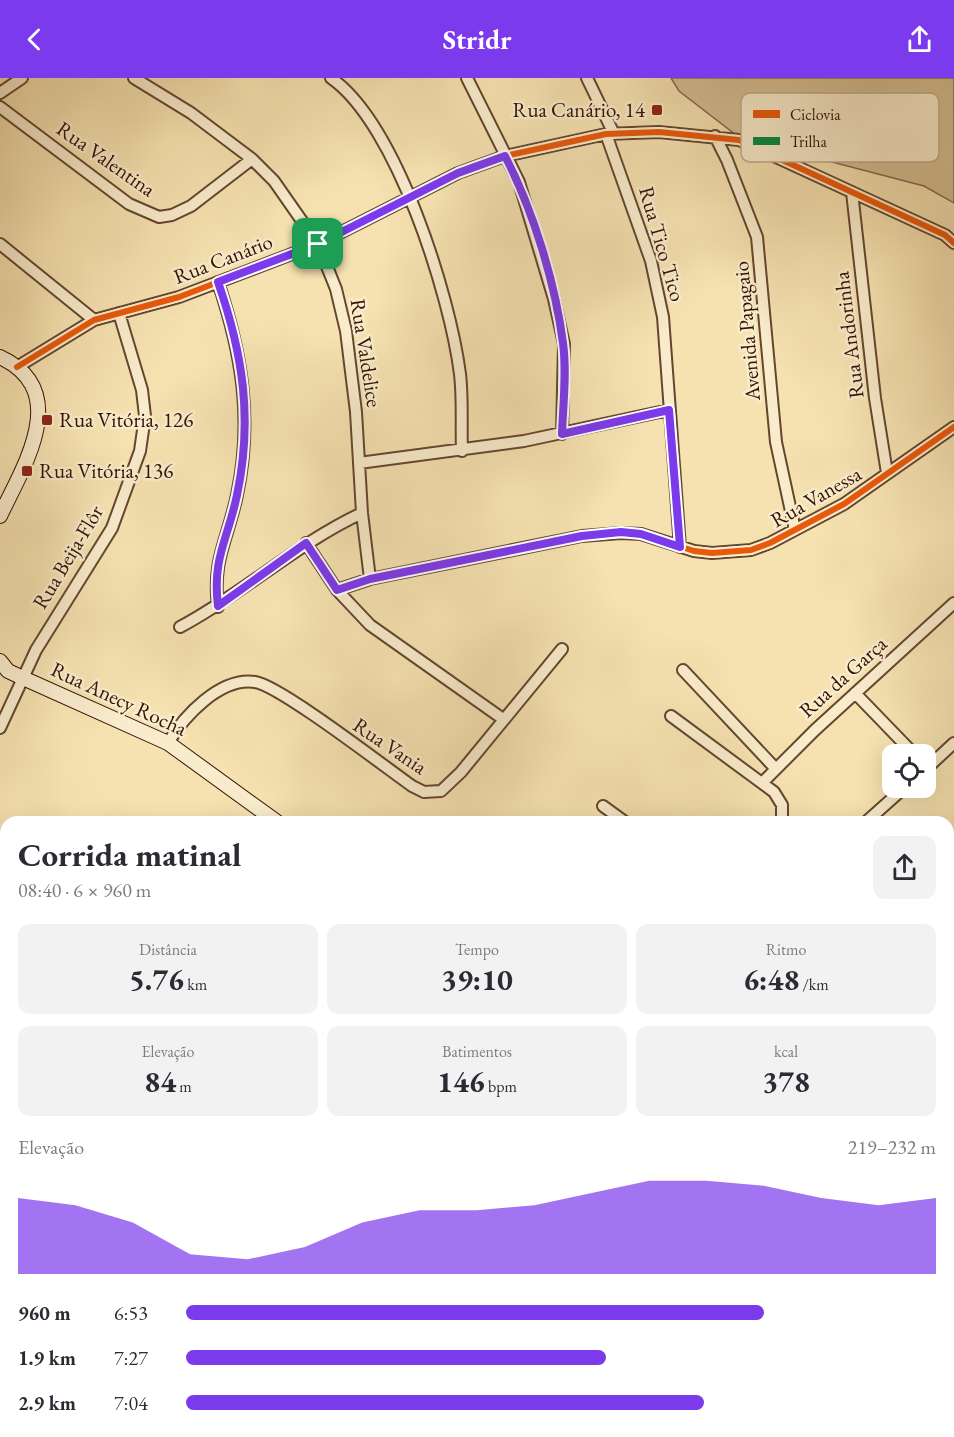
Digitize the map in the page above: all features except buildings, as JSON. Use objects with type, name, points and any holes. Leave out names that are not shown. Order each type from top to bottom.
[{"type":"street","points":[[0,93],[22,78]]},
{"type":"street","name":"Rua Valdelice","points":[[134,78],[191,113],[252,159],[274,181],[318,244],[336,289],[346,331],[370,579]]},
{"type":"street","points":[[331,78],[362,109],[383,139],[427,242],[453,336],[460,376],[462,451]]},
{"type":"street","points":[[467,78],[519,182],[533,223],[564,344],[562,434]]},
{"type":"street","name":"Rua Tico Tico","points":[[587,78],[610,134],[657,286],[668,357],[669,410],[680,547]]},
{"type":"street","name":"Rua Valentina","points":[[0,107],[129,204],[159,217],[172,215],[191,206],[252,159]]},
{"type":"street","name":"Rua Canário","points":[[6,362],[94,320],[179,297],[318,244],[458,173],[505,156],[610,134],[659,132],[714,136],[741,141]]},
{"type":"street","name":"Avenida Papagaio","points":[[714,136],[727,160],[757,237],[776,442],[795,530]]},
{"type":"street","name":"Rua Canário","points":[[788,162],[953,241]]},
{"type":"street","name":"Rua Andorinha","points":[[852,192],[875,398],[887,473]]},
{"type":"street","points":[[0,243],[94,320]]},
{"type":"street","points":[[218,282],[238,343],[246,426],[237,496],[216,571],[218,606]]},
{"type":"street","name":"Rua Beija-Flôr","points":[[0,728],[41,641],[112,528],[140,451],[145,416],[142,390],[119,313]]},
{"type":"street","points":[[0,516],[36,442],[39,429],[37,403],[26,377],[6,362]]},
{"type":"street","points":[[359,463],[462,451],[562,434],[669,410]]},
{"type":"street","name":"Rua Vanessa","points":[[337,590],[370,579],[582,536],[621,532],[641,534],[680,547],[712,553],[752,550],[844,504],[954,427]]},
{"type":"street","points":[[180,627],[218,606],[306,543],[362,513]]},
{"type":"street","points":[[306,543],[337,590],[370,625],[502,719]]},
{"type":"street","name":"Rua da Garça","points":[[762,783],[855,693],[954,603]]},
{"type":"street","name":"Rua Vania","points":[[168,743],[179,724],[202,704],[232,685],[254,681],[280,693],[412,786],[432,794],[441,791],[461,772],[502,719],[562,649]]},
{"type":"street","name":"Rua Anecy Rocha","points":[[0,661],[8,671],[168,743],[269,816]]},
{"type":"street","points":[[683,670],[775,768]]},
{"type":"street","points":[[855,693],[904,744]]},
{"type":"street","points":[[671,716],[779,798],[781,816]]},
{"type":"street","points":[[936,759],[954,743]]},
{"type":"street","points":[[873,816],[893,798]]},
{"type":"street","points":[[603,806],[617,816]]},
{"type":"shaded area","points":[[671,78],[954,78],[954,203],[924,186],[832,162],[939,162],[939,93],[741,93],[741,138],[679,91]]},
{"type":"cycle path","points":[[17,367],[94,320],[179,297],[318,244],[458,173],[505,156],[606,134],[659,132],[741,141]]},
{"type":"cycle path","points":[[787,162],[945,235],[954,243]]},
{"type":"cycle path","points":[[337,590],[370,579],[582,536],[641,534],[694,551],[712,553],[751,550],[770,543],[844,504],[954,427]]},
{"type":"place","name":"Rua Canário, 14","points":[[657,110]]},
{"type":"place","name":"Rua Vitória, 126","points":[[47,420]]},
{"type":"place","name":"Rua Vitória, 136","points":[[27,471]]},
{"type":"route","points":[[505,156],[519,182],[533,223],[564,344],[562,434],[669,410],[680,547],[641,534],[621,532],[582,536],[370,579],[337,590],[306,543],[218,606],[216,571],[237,496],[246,426],[243,374],[238,343],[218,282],[318,244],[458,173],[505,156]]}]
